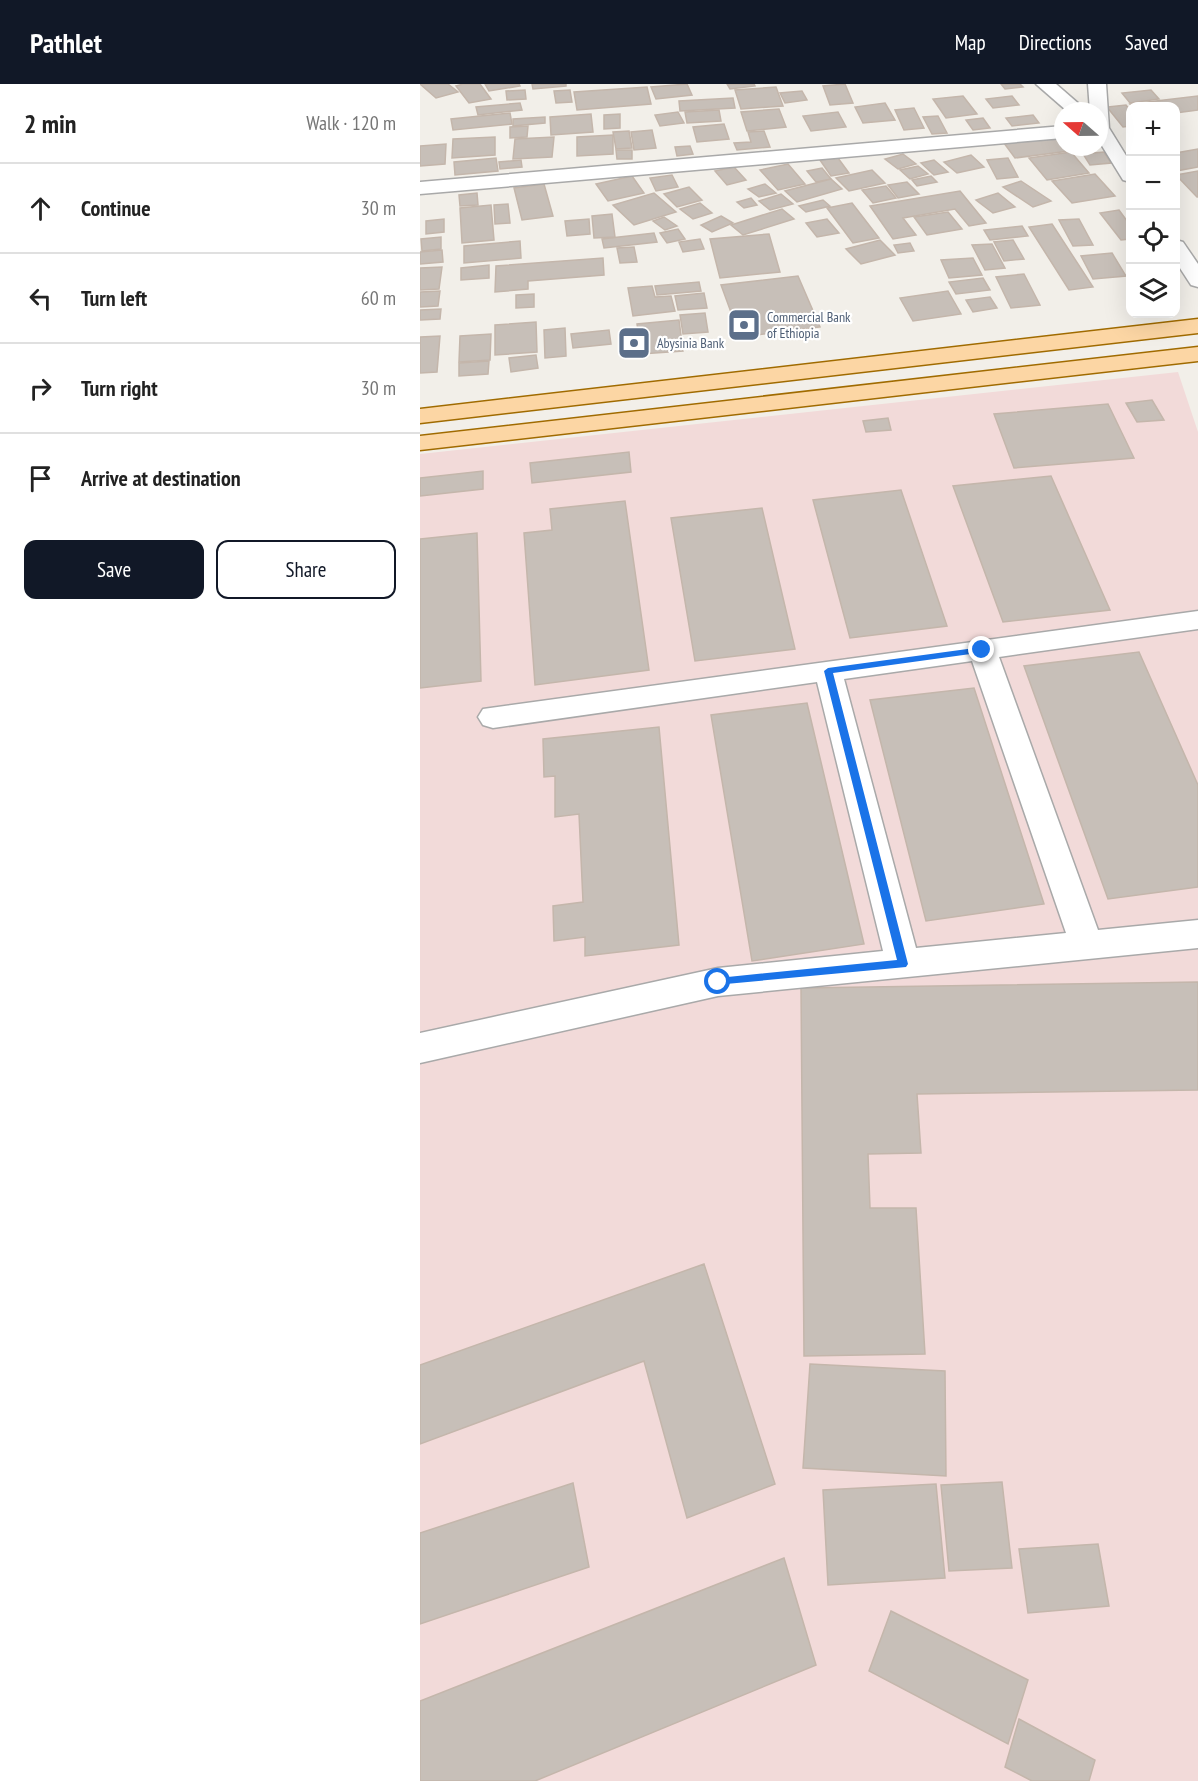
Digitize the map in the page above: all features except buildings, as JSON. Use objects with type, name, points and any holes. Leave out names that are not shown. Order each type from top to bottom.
[{"type":"main road","points":[[420,416],[1198,326]]},
{"type":"main road","points":[[420,443],[1198,354]]},
{"type":"street","points":[[1045,84],[1067,102]]},
{"type":"street","points":[[1097,84],[1098,102]]},
{"type":"street","points":[[420,188],[1054,133]]},
{"type":"street","points":[[1108,136],[1126,167]]},
{"type":"street","points":[[1180,252],[1198,281]]},
{"type":"street","points":[[493,717],[1198,620]]},
{"type":"street","points":[[982,650],[1087,945]]},
{"type":"street","points":[[828,671],[903,964]]},
{"type":"street","points":[[420,1048],[718,982],[1198,934]]},
{"type":"shaded area","points":[[1178,372],[1198,432],[1198,1781],[420,1781],[420,454]]},
{"type":"place","name":"Commercial Bank of Ethiopia","points":[[744,325]]},
{"type":"place","name":"Abysinia Bank","points":[[634,343]]},
{"type":"route","points":[[718,982],[903,964],[828,671],[982,650]]}]
